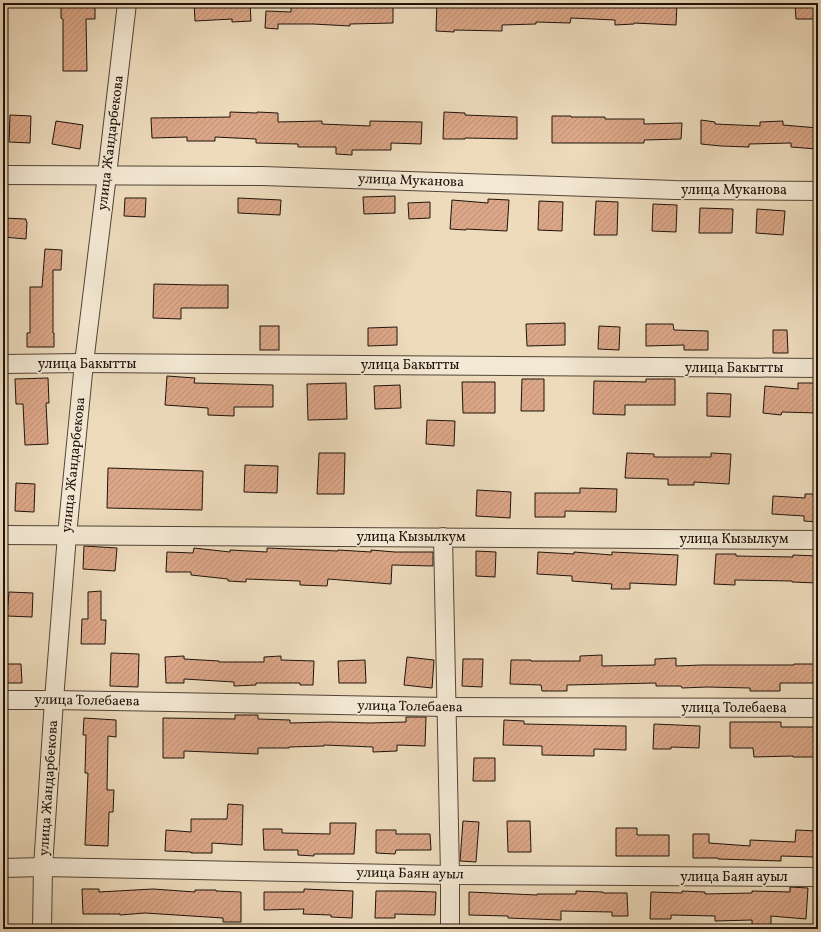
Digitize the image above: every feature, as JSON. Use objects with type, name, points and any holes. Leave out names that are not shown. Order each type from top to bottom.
[{"type":"street","name":"улица Жандарбекова","points":[[42,929],[44,867],[54,700],[67,535],[84,363],[127,3]]},
{"type":"street","name":"улица Муканова","points":[[3,175],[262,176],[667,189],[818,191]]},
{"type":"street","name":"улица Бакытты","points":[[3,364],[84,363],[818,368]]},
{"type":"street","name":"улица Кызылкум","points":[[3,535],[818,540]]},
{"type":"street","points":[[443,537],[450,929]]},
{"type":"street","name":"улица Толебаева","points":[[3,700],[446,707],[818,708]]},
{"type":"street","name":"улица Баян ауыл","points":[[3,868],[44,867],[450,875],[818,877]]},
{"type":"building","points":[[61,3],[95,3],[95,19],[86,19],[87,71],[63,71],[63,19],[61,18]]},
{"type":"building","points":[[194,3],[250,3],[251,21],[232,22],[232,19],[195,21]]},
{"type":"building","points":[[291,3],[393,3],[393,23],[350,24],[350,26],[278,24],[278,29],[265,28],[266,11],[291,12]]},
{"type":"building","points":[[437,3],[677,3],[676,25],[634,23],[615,25],[615,20],[571,18],[570,23],[536,22],[536,24],[502,25],[502,31],[436,31]]},
{"type":"building","points":[[795,3],[818,3],[818,19],[796,19]]},
{"type":"building","points":[[230,112],[278,113],[278,122],[322,121],[322,124],[370,126],[370,121],[422,122],[421,144],[391,143],[391,150],[352,150],[352,155],[336,154],[336,147],[298,147],[298,144],[256,143],[256,139],[215,137],[215,141],[187,141],[187,137],[152,138],[151,118],[230,117]]},
{"type":"building","points":[[444,112],[465,113],[465,115],[517,117],[517,139],[443,139]]},
{"type":"building","points":[[10,115],[31,116],[30,143],[9,142]]},
{"type":"building","points":[[552,116],[605,117],[605,119],[644,119],[644,124],[682,123],[681,139],[644,140],[644,143],[552,143]]},
{"type":"building","points":[[701,120],[715,122],[715,124],[760,126],[760,122],[783,121],[783,125],[818,128],[817,149],[791,147],[791,143],[749,144],[749,147],[701,144]]},
{"type":"building","points":[[56,121],[83,125],[80,149],[52,144]]},
{"type":"building","points":[[395,196],[395,213],[364,214],[363,197]]},
{"type":"building","points":[[125,198],[146,198],[145,217],[124,216]]},
{"type":"building","points":[[238,198],[281,200],[280,215],[238,213]]},
{"type":"building","points":[[488,199],[509,200],[507,231],[450,229],[452,200],[488,203]]},
{"type":"building","points":[[539,201],[563,202],[562,231],[538,230]]},
{"type":"building","points":[[596,201],[618,202],[617,235],[594,235]]},
{"type":"building","points":[[430,202],[430,218],[409,219],[408,203]]},
{"type":"building","points":[[653,204],[677,205],[676,232],[652,231]]},
{"type":"building","points":[[700,208],[733,209],[732,233],[699,233]]},
{"type":"building","points":[[757,209],[785,211],[783,235],[756,233]]},
{"type":"building","points":[[3,218],[26,219],[26,239],[3,237]]},
{"type":"building","points":[[45,249],[62,250],[61,270],[53,270],[54,347],[27,347],[27,333],[30,333],[30,287],[42,287]]},
{"type":"building","points":[[154,284],[228,285],[228,308],[181,308],[181,319],[153,318]]},
{"type":"building","points":[[565,323],[565,345],[527,346],[526,324]]},
{"type":"building","points":[[646,324],[673,324],[674,330],[708,331],[708,350],[684,350],[684,345],[646,346]]},
{"type":"building","points":[[260,326],[279,326],[279,350],[260,350]]},
{"type":"building","points":[[599,326],[620,327],[619,350],[598,349]]},
{"type":"building","points":[[397,327],[397,345],[368,346],[368,328]]},
{"type":"building","points":[[773,330],[787,330],[788,353],[773,353]]},
{"type":"building","points":[[167,376],[195,378],[194,383],[273,385],[273,407],[234,407],[234,416],[208,415],[208,408],[165,405]]},
{"type":"building","points":[[48,378],[49,403],[46,403],[48,444],[25,445],[23,404],[16,404],[15,379]]},
{"type":"building","points":[[522,379],[544,379],[544,411],[521,411]]},
{"type":"building","points":[[646,379],[675,379],[675,405],[625,405],[625,415],[593,414],[594,381],[646,382]]},
{"type":"building","points":[[462,382],[495,382],[495,413],[463,413]]},
{"type":"building","points":[[346,383],[347,419],[308,420],[307,384]]},
{"type":"building","points":[[798,383],[818,383],[818,413],[782,412],[781,415],[763,413],[765,386],[798,389]]},
{"type":"building","points":[[400,385],[401,408],[375,409],[374,386]]},
{"type":"building","points":[[707,393],[731,394],[730,417],[707,416]]},
{"type":"building","points":[[427,420],[455,421],[454,446],[426,444]]},
{"type":"building","points":[[319,453],[345,453],[344,494],[317,494]]},
{"type":"building","points":[[627,453],[654,454],[654,457],[711,457],[711,453],[731,454],[729,484],[694,482],[694,485],[668,485],[668,479],[625,478]]},
{"type":"building","points":[[245,465],[278,466],[277,493],[244,492]]},
{"type":"building","points":[[108,468],[203,471],[202,510],[107,508]]},
{"type":"building","points":[[16,483],[35,484],[34,512],[15,511]]},
{"type":"building","points":[[580,488],[617,489],[616,512],[565,511],[565,517],[535,517],[535,493],[580,493]]},
{"type":"building","points":[[477,490],[511,492],[510,518],[476,516]]},
{"type":"building","points":[[805,494],[818,494],[818,522],[804,521],[804,516],[772,514],[773,496],[805,498]]},
{"type":"building","points":[[84,546],[117,548],[115,571],[83,569]]},
{"type":"building","points":[[194,548],[230,552],[230,550],[267,552],[267,548],[371,552],[371,550],[395,552],[433,552],[433,566],[392,565],[391,584],[328,579],[327,586],[300,585],[300,581],[246,579],[246,582],[228,581],[228,579],[191,575],[191,572],[166,572],[167,552],[193,553]]},
{"type":"building","points":[[476,551],[496,552],[495,577],[476,576]]},
{"type":"building","points":[[538,552],[574,554],[574,552],[612,555],[612,552],[678,555],[676,585],[630,583],[630,589],[611,589],[612,584],[572,581],[572,576],[537,574]]},
{"type":"building","points":[[716,554],[736,554],[736,556],[818,556],[818,583],[735,580],[735,585],[714,584]]},
{"type":"building","points":[[101,591],[101,620],[106,620],[105,644],[81,644],[82,619],[88,619],[88,592]]},
{"type":"building","points":[[9,592],[33,593],[32,617],[7,616]]},
{"type":"building","points":[[111,653],[139,654],[138,687],[110,686]]},
{"type":"building","points":[[602,655],[602,666],[655,665],[655,659],[676,658],[676,666],[815,664],[815,683],[780,683],[780,691],[750,691],[750,688],[682,688],[681,686],[656,686],[656,683],[567,685],[567,691],[542,691],[541,685],[510,684],[511,660],[580,661],[580,656]]},
{"type":"building","points":[[184,656],[184,659],[219,662],[264,662],[264,657],[281,656],[281,660],[314,661],[313,685],[300,685],[300,683],[256,683],[256,685],[234,686],[234,682],[184,679],[184,683],[166,683],[165,657]]},
{"type":"building","points":[[407,657],[434,660],[432,688],[404,685]]},
{"type":"building","points":[[463,659],[483,659],[482,687],[462,686]]},
{"type":"building","points":[[365,660],[366,683],[339,683],[338,661]]},
{"type":"building","points":[[3,664],[21,664],[22,683],[3,683]]},
{"type":"building","points":[[235,715],[258,715],[258,719],[290,720],[290,723],[406,722],[406,717],[426,717],[425,746],[397,745],[397,751],[373,752],[373,747],[324,745],[289,748],[258,748],[258,754],[184,751],[184,758],[163,758],[163,718],[235,719]]},
{"type":"building","points":[[84,718],[116,720],[116,737],[108,736],[107,790],[114,790],[113,812],[109,812],[108,846],[85,845],[88,773],[85,773],[86,735],[83,735]]},
{"type":"building","points":[[504,720],[524,721],[524,724],[626,726],[626,750],[594,749],[594,756],[542,755],[542,746],[503,745]]},
{"type":"building","points":[[730,722],[781,722],[781,727],[817,727],[817,757],[754,757],[753,748],[730,748]]},
{"type":"building","points":[[654,724],[700,726],[699,748],[671,747],[671,749],[653,749]]},
{"type":"building","points":[[474,758],[495,758],[495,781],[473,781]]},
{"type":"building","points":[[228,804],[243,805],[242,845],[212,843],[212,853],[165,851],[166,830],[191,832],[191,819],[227,819]]},
{"type":"building","points":[[463,821],[479,822],[476,862],[460,861]]},
{"type":"building","points":[[507,821],[530,821],[531,852],[508,852]]},
{"type":"building","points":[[330,823],[356,823],[354,854],[314,854],[314,856],[298,855],[298,850],[264,850],[263,829],[282,829],[282,833],[330,834]]},
{"type":"building","points":[[616,828],[637,828],[637,835],[669,835],[669,856],[616,856]]},
{"type":"building","points":[[376,830],[396,830],[396,834],[430,834],[431,850],[396,850],[395,854],[376,853]]},
{"type":"building","points":[[796,830],[817,831],[816,857],[781,856],[781,861],[693,858],[693,834],[709,834],[709,843],[750,846],[750,840],[795,842]]},
{"type":"building","points":[[790,887],[808,888],[806,919],[771,916],[771,927],[752,927],[752,920],[715,921],[715,916],[671,915],[671,919],[650,919],[651,892],[682,893],[682,891],[705,892],[705,894],[752,893],[752,891],[790,892]]},
{"type":"building","points":[[82,889],[99,889],[99,892],[153,889],[195,892],[195,890],[216,890],[241,892],[241,922],[223,922],[223,918],[145,913],[120,915],[83,914]]},
{"type":"building","points":[[304,889],[353,891],[352,918],[331,917],[331,915],[303,914],[304,909],[264,910],[264,892],[304,892]]},
{"type":"building","points":[[376,891],[436,892],[435,915],[395,914],[395,918],[375,918]]},
{"type":"building","points":[[576,891],[627,893],[628,916],[612,916],[612,912],[561,911],[561,920],[469,915],[469,892],[537,895],[576,894]]}]
